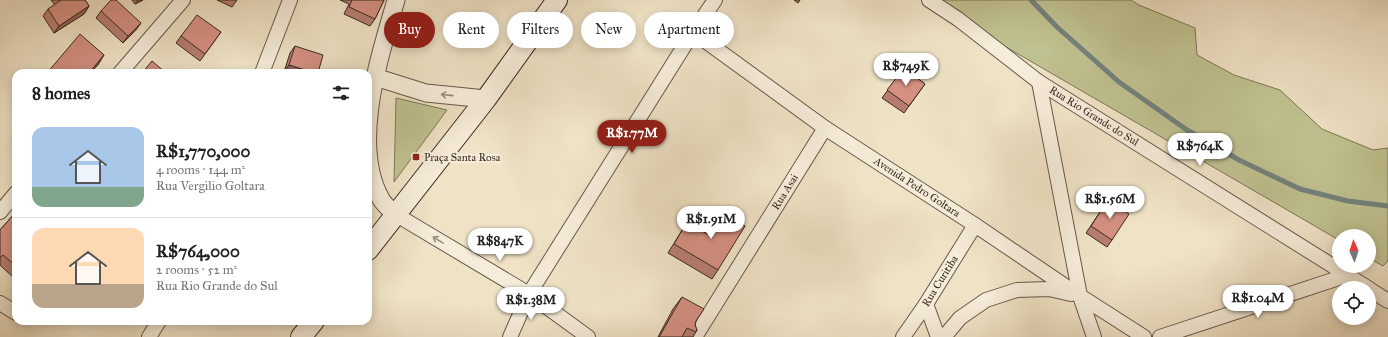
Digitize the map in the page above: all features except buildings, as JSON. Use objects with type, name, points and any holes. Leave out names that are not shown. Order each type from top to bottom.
[{"type":"main road","points":[[372,245],[486,99],[557,0]]},
{"type":"main road","points":[[302,337],[311,325]]},
{"type":"street","points":[[123,69],[183,0]]},
{"type":"street","points":[[264,69],[290,0]]},
{"type":"street","points":[[372,97],[375,76],[396,0]]},
{"type":"street","points":[[707,12],[715,0]]},
{"type":"street","name":"Rua Rio Grande do Sul","points":[[929,0],[958,19],[1039,82],[1357,281]]},
{"type":"street","points":[[510,337],[529,294],[683,48]]},
{"type":"street","name":"Avenida Pedro Goltara","points":[[715,48],[824,128],[975,224],[1080,296],[1144,337]]},
{"type":"street","points":[[375,76],[426,93],[486,99]]},
{"type":"street","points":[[1039,82],[1080,296],[1094,337]]},
{"type":"street","name":"Rua Asai","points":[[695,337],[824,128]]},
{"type":"street","points":[[372,176],[381,200],[395,214],[529,294],[588,337]]},
{"type":"street","points":[[0,212],[12,198]]},
{"type":"street","name":"Rua Curitiba","points":[[903,337],[926,304],[975,224]]},
{"type":"street","points":[[1160,337],[1348,275]]},
{"type":"street","points":[[944,337],[960,318],[986,300],[1017,290],[1049,289],[1080,296]]},
{"type":"street","name":"Rua Rio Grande do Sul","points":[[1376,293],[1388,301]]},
{"type":"street","points":[[0,303],[12,310]]},
{"type":"street","points":[[926,304],[938,337]]},
{"type":"street","points":[[149,337],[156,325]]},
{"type":"green space","points":[[943,0],[1131,0],[1139,5],[1195,28],[1197,55],[1234,75],[1280,90],[1322,129],[1373,150],[1388,148],[1388,261],[1383,266],[1376,262],[1376,229],[1332,229],[1332,236],[956,18]]},
{"type":"green space","points":[[396,98],[447,110],[394,182]]},
{"type":"waterway","points":[[1031,0],[1057,27],[1119,82],[1187,130],[1239,160],[1300,189],[1348,201],[1388,206]]},
{"type":"place","name":"Praça Santa Rosa","points":[[416,157]]}]
